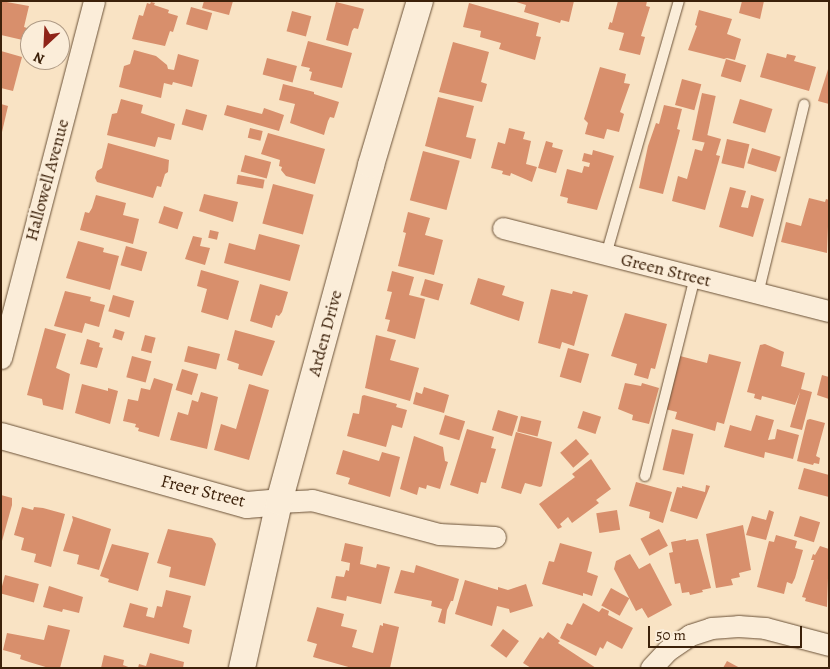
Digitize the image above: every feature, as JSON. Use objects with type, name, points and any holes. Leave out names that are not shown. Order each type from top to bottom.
[{"type":"street","name":"Hallowell Avenue","points":[[1,358],[94,1]]},
{"type":"street","name":"Arden Drive","points":[[242,668],[279,502],[371,165],[420,1]]},
{"type":"street","name":"Green Street","points":[[503,228],[829,311]]},
{"type":"street","name":"Freer Street","points":[[1,436],[246,505],[312,500],[440,534],[495,538]]},
{"type":"street","points":[[651,668],[668,650],[690,635],[711,628],[738,626],[765,628],[829,645]]},
{"type":"lane","points":[[606,255],[679,1]]},
{"type":"lane","points":[[758,294],[804,106]]},
{"type":"lane","points":[[645,476],[695,277]]},
{"type":"building","points":[[1,1],[29,6],[26,20],[20,20],[20,39],[1,35]]},
{"type":"building","points":[[204,1],[233,1],[229,15],[202,8]]},
{"type":"building","points":[[513,1],[574,1],[569,22],[561,20],[560,23],[524,12],[526,5]]},
{"type":"building","points":[[618,1],[647,1],[646,6],[650,7],[641,36],[645,37],[640,55],[619,50],[624,33],[608,29],[610,22],[612,23]]},
{"type":"building","points":[[742,1],[764,1],[760,19],[739,13]]},
{"type":"building","points":[[151,2],[155,3],[154,5],[169,10],[168,13],[178,16],[173,32],[170,31],[165,46],[132,39],[139,15],[143,16],[147,3],[150,4]]},
{"type":"building","points":[[336,2],[364,9],[358,29],[354,28],[352,31],[348,46],[326,40]]},
{"type":"building","points":[[469,3],[539,23],[536,36],[541,37],[535,60],[499,49],[501,43],[480,37],[481,31],[463,27]]},
{"type":"building","points":[[191,7],[212,13],[207,30],[186,24]]},
{"type":"building","points":[[699,10],[732,19],[727,34],[741,39],[735,60],[688,50],[697,26],[695,25]]},
{"type":"building","points":[[292,11],[311,16],[306,36],[287,31]]},
{"type":"building","points":[[308,41],[352,53],[342,88],[310,80],[312,72],[309,71],[310,68],[301,66]]},
{"type":"building","points":[[453,42],[489,52],[481,82],[487,84],[482,102],[439,92]]},
{"type":"building","points":[[134,50],[156,56],[167,65],[168,69],[174,70],[178,54],[199,60],[192,87],[173,82],[172,85],[164,83],[161,98],[119,87],[124,66],[130,64]]},
{"type":"building","points":[[1,51],[20,56],[20,65],[13,91],[1,88]]},
{"type":"building","points":[[767,53],[786,58],[787,54],[796,56],[794,61],[816,67],[809,91],[760,77]]},
{"type":"building","points":[[267,58],[297,66],[293,82],[263,74]]},
{"type":"building","points":[[726,59],[746,65],[741,82],[721,76]]},
{"type":"building","points":[[829,66],[829,104],[818,101]]},
{"type":"building","points":[[600,67],[626,74],[624,83],[630,84],[620,112],[624,114],[619,132],[607,129],[604,139],[585,134],[588,123],[584,119]]},
{"type":"building","points":[[682,79],[701,84],[694,110],[675,105]]},
{"type":"building","points":[[283,84],[314,92],[314,94],[339,102],[334,118],[330,117],[328,121],[324,135],[290,123],[295,104],[279,100]]},
{"type":"building","points":[[702,93],[716,96],[706,143],[692,140]]},
{"type":"building","points":[[438,97],[474,106],[466,137],[476,139],[471,159],[425,146]]},
{"type":"building","points":[[121,99],[143,105],[141,113],[175,124],[171,140],[158,137],[155,147],[107,135],[112,114],[117,113]]},
{"type":"building","points":[[740,99],[773,109],[765,133],[733,123]]},
{"type":"building","points":[[1,104],[8,106],[2,132],[1,132]]},
{"type":"building","points":[[227,105],[262,114],[264,108],[284,115],[279,131],[224,115]]},
{"type":"building","points":[[664,105],[682,109],[677,129],[680,130],[663,194],[639,188],[648,146],[656,123],[659,124]]},
{"type":"building","points":[[186,109],[207,115],[203,130],[182,124]]},
{"type":"building","points":[[250,128],[263,131],[260,141],[248,138]]},
{"type":"building","points":[[509,128],[525,132],[523,139],[531,141],[526,164],[537,167],[532,182],[511,173],[510,176],[502,174],[503,171],[491,168],[498,142],[505,144]]},
{"type":"building","points":[[268,133],[325,149],[315,184],[286,176],[281,170],[282,167],[279,166],[280,160],[261,154]]},
{"type":"building","points":[[707,135],[721,139],[716,155],[720,156],[705,210],[672,201],[678,176],[687,179],[695,149],[702,151]]},
{"type":"building","points":[[727,139],[749,144],[744,169],[721,163]]},
{"type":"building","points":[[546,141],[553,143],[552,147],[563,150],[556,173],[538,168]]},
{"type":"building","points":[[108,143],[169,160],[168,172],[165,174],[161,187],[157,186],[153,198],[97,182],[95,178],[97,171],[102,168]]},
{"type":"building","points":[[752,148],[781,157],[776,172],[747,163]]},
{"type":"building","points":[[593,150],[614,156],[597,210],[567,203],[568,198],[560,196],[567,169],[582,173],[584,166],[589,167],[590,163],[582,161],[584,153],[592,155]]},
{"type":"building","points":[[423,151],[460,161],[447,210],[410,200]]},
{"type":"building","points":[[245,155],[271,162],[267,178],[241,171]]},
{"type":"building","points":[[238,175],[265,180],[263,189],[236,184]]},
{"type":"building","points":[[273,184],[314,195],[303,234],[262,224]]},
{"type":"building","points":[[730,187],[746,191],[741,207],[748,208],[751,195],[764,199],[753,237],[719,227]]},
{"type":"building","points":[[204,194],[238,202],[233,222],[199,211]]},
{"type":"building","points":[[96,195],[126,203],[123,215],[139,219],[133,244],[80,230],[85,212],[89,213]]},
{"type":"building","points":[[809,198],[825,202],[826,199],[829,200],[827,253],[781,242],[786,222],[801,226]]},
{"type":"building","points":[[164,206],[183,212],[177,229],[158,223]]},
{"type":"building","points":[[408,212],[430,218],[425,235],[443,240],[434,275],[398,266],[406,233],[403,232]]},
{"type":"building","points":[[210,230],[219,232],[217,240],[208,238]]},
{"type":"building","points":[[259,234],[300,245],[290,281],[224,263],[229,243],[255,250]]},
{"type":"building","points":[[193,236],[202,238],[200,246],[210,248],[205,265],[185,259]]},
{"type":"building","points":[[78,241],[104,248],[103,252],[119,256],[110,290],[66,278]]},
{"type":"building","points":[[126,246],[147,252],[142,271],[120,265]]},
{"type":"building","points":[[201,270],[239,281],[228,320],[201,312],[207,289],[197,286]]},
{"type":"building","points":[[392,271],[414,277],[409,295],[425,299],[415,339],[387,331],[390,320],[385,319],[392,292],[387,291]]},
{"type":"building","points":[[478,278],[505,286],[502,295],[524,302],[519,321],[470,304]]},
{"type":"building","points":[[425,279],[443,284],[439,301],[420,295]]},
{"type":"building","points":[[260,284],[288,292],[282,312],[279,316],[276,315],[272,328],[250,321]]},
{"type":"building","points":[[551,289],[572,294],[573,291],[588,295],[574,346],[562,342],[560,349],[538,343]]},
{"type":"building","points":[[65,291],[91,297],[90,301],[105,305],[99,327],[85,323],[82,333],[54,326]]},
{"type":"building","points":[[113,295],[134,301],[129,317],[108,311]]},
{"type":"building","points":[[625,313],[667,324],[655,369],[651,368],[648,379],[634,375],[637,364],[611,356]]},
{"type":"building","points":[[45,328],[66,334],[56,368],[70,374],[63,410],[43,405],[42,399],[27,395]]},
{"type":"building","points":[[115,329],[125,332],[122,341],[112,338]]},
{"type":"building","points":[[235,330],[275,341],[262,376],[238,369],[239,364],[227,360]]},
{"type":"building","points":[[145,335],[156,338],[151,353],[141,350]]},
{"type":"building","points":[[376,335],[396,340],[390,360],[419,368],[410,401],[365,388]]},
{"type":"building","points":[[87,339],[100,343],[99,347],[103,348],[97,368],[80,364]]},
{"type":"building","points":[[765,344],[784,352],[781,366],[805,373],[801,389],[812,392],[802,430],[790,427],[800,392],[795,405],[762,396],[761,400],[754,398],[755,394],[747,392],[760,345]]},
{"type":"building","points":[[188,346],[220,354],[216,370],[184,362]]},
{"type":"building","points":[[568,348],[589,354],[581,383],[560,377]]},
{"type":"building","points":[[709,354],[741,362],[724,424],[717,422],[715,431],[675,419],[677,412],[665,409],[680,356],[707,363]]},
{"type":"building","points":[[132,356],[151,361],[146,382],[126,377]]},
{"type":"building","points":[[182,369],[198,374],[192,395],[176,390]]},
{"type":"building","points":[[822,375],[829,377],[829,399],[817,395]]},
{"type":"building","points":[[154,378],[173,384],[159,437],[138,431],[139,428],[135,427],[136,424],[123,421],[128,399],[138,401],[141,388],[150,390]]},
{"type":"building","points":[[625,383],[641,386],[642,383],[659,388],[649,424],[632,420],[633,415],[618,409]]},
{"type":"building","points":[[82,384],[108,391],[108,388],[118,391],[110,424],[75,413]]},
{"type":"building","points":[[249,384],[269,390],[249,460],[214,450],[221,424],[236,429]]},
{"type":"building","points":[[424,387],[449,395],[444,413],[413,404],[416,392],[422,394]]},
{"type":"building","points":[[201,392],[218,397],[207,449],[170,440],[178,412],[188,415],[192,400],[198,402]]},
{"type":"building","points":[[362,396],[397,404],[396,407],[407,410],[402,428],[392,425],[386,447],[347,436],[353,413],[359,414]]},
{"type":"building","points":[[498,410],[518,416],[512,436],[492,430]]},
{"type":"building","points":[[583,411],[601,417],[596,434],[577,428]]},
{"type":"building","points":[[445,415],[465,421],[459,440],[439,434]]},
{"type":"building","points":[[756,415],[774,420],[768,440],[775,439],[777,429],[799,435],[793,459],[765,452],[764,458],[724,447],[730,425],[751,431]]},
{"type":"building","points":[[521,416],[541,421],[538,437],[517,432]]},
{"type":"building","points":[[807,420],[825,423],[816,456],[820,458],[819,464],[814,463],[813,465],[797,461]]},
{"type":"building","points":[[467,429],[494,437],[491,448],[496,449],[486,483],[481,482],[478,494],[450,485]]},
{"type":"building","points":[[672,429],[693,434],[684,475],[663,470]]},
{"type":"building","points":[[516,432],[552,442],[542,486],[525,483],[521,494],[501,488]]},
{"type":"building","points":[[414,436],[443,447],[445,461],[448,462],[440,489],[427,485],[426,489],[419,487],[417,495],[400,489]]},
{"type":"building","points":[[576,439],[589,454],[573,468],[560,453]]},
{"type":"building","points":[[343,450],[379,461],[382,452],[400,457],[390,497],[348,484],[350,478],[336,474]]},
{"type":"building","points":[[591,459],[611,489],[596,500],[599,503],[572,523],[568,517],[560,524],[562,527],[558,529],[539,504],[575,477],[572,474]]},
{"type":"building","points":[[804,468],[829,475],[829,497],[798,489]]},
{"type":"building","points":[[636,482],[672,492],[663,523],[649,518],[650,512],[629,506]]},
{"type":"building","points":[[706,485],[710,486],[697,519],[670,511],[677,487],[682,488],[682,486],[705,492]]},
{"type":"building","points":[[1,495],[12,498],[12,505],[2,541]]},
{"type":"building","points":[[22,507],[33,510],[34,507],[43,508],[65,514],[51,567],[34,562],[36,554],[21,550],[24,538],[14,535]]},
{"type":"building","points":[[617,510],[620,530],[599,533],[596,513]]},
{"type":"building","points":[[769,510],[774,512],[766,540],[746,535],[752,516],[766,520]]},
{"type":"building","points":[[72,516],[111,529],[99,570],[77,564],[79,555],[63,551],[73,520]]},
{"type":"building","points":[[800,516],[820,522],[814,542],[794,536]]},
{"type":"building","points":[[743,525],[751,570],[739,573],[740,577],[731,579],[733,585],[716,588],[706,534]]},
{"type":"building","points":[[168,529],[212,538],[216,544],[205,586],[169,577],[171,567],[157,563]]},
{"type":"building","points":[[659,529],[668,546],[649,556],[640,539]]},
{"type":"building","points":[[776,535],[797,541],[795,548],[803,550],[795,578],[792,584],[787,582],[784,594],[757,587],[769,541],[774,542]]},
{"type":"building","points":[[686,539],[686,541],[698,539],[711,588],[690,595],[689,592],[682,593],[680,583],[675,584],[669,553],[673,552],[671,542]]},
{"type":"building","points":[[345,543],[363,547],[360,564],[376,568],[377,564],[390,567],[381,604],[347,596],[346,601],[331,598],[336,576],[344,577],[346,570],[349,571],[350,563],[341,561]]},
{"type":"building","points":[[560,543],[592,552],[587,572],[598,576],[592,596],[583,593],[583,596],[542,584],[549,561],[554,562]]},
{"type":"building","points":[[112,544],[149,553],[138,591],[108,582],[109,579],[100,576]]},
{"type":"building","points":[[820,546],[829,549],[827,607],[805,601],[806,598],[802,597],[814,560],[811,560],[813,554],[815,555]]},
{"type":"building","points":[[630,554],[639,569],[650,563],[672,605],[648,618],[642,608],[636,611],[614,569],[616,561]]},
{"type":"building","points":[[416,565],[459,579],[453,601],[451,601],[447,610],[445,624],[438,622],[442,609],[431,606],[432,601],[394,593],[401,570],[414,573]]},
{"type":"building","points":[[5,575],[39,584],[34,602],[1,594]]},
{"type":"building","points":[[465,580],[498,590],[498,587],[508,590],[526,584],[533,606],[510,613],[509,609],[497,606],[492,626],[455,614]]},
{"type":"building","points":[[49,586],[83,597],[79,613],[63,609],[62,612],[43,607]]},
{"type":"building","points":[[611,588],[629,598],[620,616],[601,605]]},
{"type":"building","points":[[166,590],[191,596],[183,627],[192,630],[189,644],[123,627],[130,603],[148,608],[146,616],[154,618],[157,606],[162,607]]},
{"type":"building","points":[[583,603],[599,612],[602,608],[609,611],[608,615],[633,628],[622,649],[607,641],[603,649],[600,647],[596,656],[560,638],[567,623],[572,625]]},
{"type":"building","points":[[317,607],[344,614],[341,626],[357,630],[352,647],[373,653],[380,625],[383,626],[383,623],[399,627],[390,668],[352,668],[313,657],[317,644],[307,641]]},
{"type":"building","points":[[48,625],[70,630],[60,668],[49,668],[29,662],[20,659],[21,655],[3,650],[7,633],[44,640]]},
{"type":"building","points":[[503,629],[519,641],[506,658],[490,646]]},
{"type":"building","points":[[548,632],[560,641],[558,643],[596,668],[531,668],[523,663],[540,637],[543,639]]},
{"type":"building","points":[[150,653],[184,662],[183,668],[138,668],[139,664],[146,666]]},
{"type":"building","points":[[104,655],[124,660],[123,665],[131,668],[101,668]]},
{"type":"building","points":[[727,661],[740,668],[723,668]]}]
